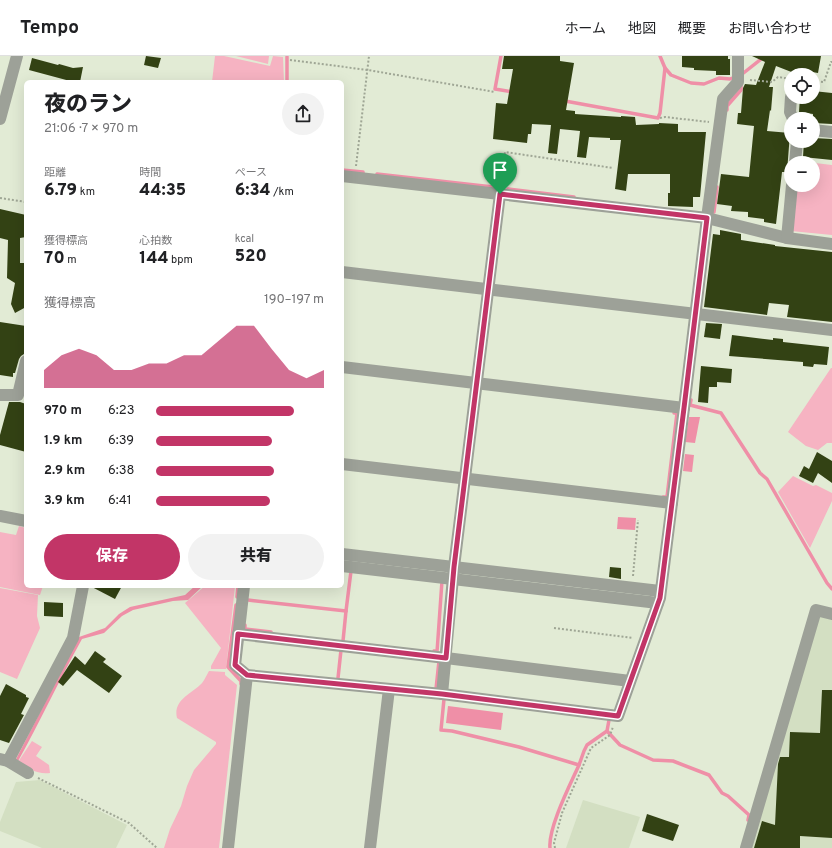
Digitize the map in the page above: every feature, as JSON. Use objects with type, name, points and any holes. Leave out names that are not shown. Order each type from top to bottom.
[{"type":"street","points":[[0,119],[17,56]]},
{"type":"street","points":[[244,588],[235,665],[247,675],[442,694],[618,716],[659,597],[723,99],[738,82],[738,56]]},
{"type":"street","points":[[820,131],[832,132]]},
{"type":"street","points":[[344,176],[707,218],[787,238],[832,244]]},
{"type":"street","points":[[787,238],[791,192]]},
{"type":"street","points":[[442,694],[454,573],[476,383],[500,194]]},
{"type":"street","points":[[344,272],[832,330]]},
{"type":"street","points":[[344,367],[684,408]]},
{"type":"street","points":[[0,395],[18,395],[24,370]]},
{"type":"street","points":[[344,464],[672,503]]},
{"type":"street","points":[[0,516],[24,521]]},
{"type":"street","points":[[344,554],[454,573],[659,597]]},
{"type":"street","points":[[344,566],[632,587],[659,597]]},
{"type":"street","points":[[28,773],[4,760],[72,638],[83,588]]},
{"type":"street","points":[[746,848],[816,610],[832,614]]},
{"type":"street","points":[[238,634],[630,681]]},
{"type":"street","points":[[228,848],[247,675]]},
{"type":"street","points":[[370,848],[389,689]]},
{"type":"path","points":[[355,178],[369,56]]},
{"type":"path","points":[[290,60],[368,70],[495,92]]},
{"type":"path","points":[[820,82],[824,82],[830,62],[832,62]]},
{"type":"path","points":[[738,78],[772,82],[778,77],[784,77]]},
{"type":"path","points":[[660,118],[665,117],[720,123]]},
{"type":"path","points":[[500,194],[506,152],[613,168]]},
{"type":"path","points":[[0,198],[24,202]]},
{"type":"path","points":[[632,587],[638,520]]},
{"type":"path","points":[[554,628],[645,639]]},
{"type":"path","points":[[555,848],[554,843],[562,813],[591,748],[610,735],[618,716]]},
{"type":"path","points":[[28,773],[129,823],[157,848]]},
{"type":"shaded area","points":[[215,56],[224,56],[270,66],[273,56],[283,57],[284,80],[212,80]]},
{"type":"shaded area","points":[[236,56],[269,56],[268,64]]},
{"type":"shaded area","points":[[820,164],[832,165],[832,235],[791,231],[795,192],[820,192]]},
{"type":"shaded area","points":[[831,368],[832,443],[827,443],[818,450],[806,446],[788,432]]},
{"type":"shaded area","points":[[689,417],[700,417],[695,443],[685,442]]},
{"type":"shaded area","points":[[685,454],[694,455],[692,472],[683,471]]},
{"type":"shaded area","points":[[793,476],[832,493],[832,501],[810,548],[778,492]]},
{"type":"shaded area","points":[[618,517],[636,518],[635,530],[617,529]]},
{"type":"shaded area","points":[[19,526],[24,527],[24,588],[42,588],[40,595],[0,587],[0,532],[16,535]]},
{"type":"shaded area","points":[[0,588],[38,595],[37,616],[40,628],[17,679],[0,672]]},
{"type":"shaded area","points":[[193,588],[201,588],[188,600],[173,601],[133,610],[122,616],[104,633],[82,639],[17,763],[15,761],[79,637],[105,628],[119,614],[130,607],[185,595]]},
{"type":"shaded area","points":[[203,588],[235,588],[226,669],[211,669],[211,666],[221,648],[185,603]]},
{"type":"shaded area","points":[[812,608],[832,613],[832,848],[743,848]]},
{"type":"shaded area","points":[[209,671],[225,672],[225,675],[237,685],[219,848],[164,848],[170,829],[181,806],[194,770],[216,744],[216,742],[177,718],[176,712],[177,707],[183,699],[204,681]]},
{"type":"shaded area","points":[[448,706],[503,713],[501,730],[446,723]]},
{"type":"shaded area","points":[[32,741],[42,747],[36,756],[49,765],[50,773],[37,772],[18,762]]},
{"type":"shaded area","points":[[40,780],[127,825],[116,848],[42,848],[0,831],[0,822],[16,782]]},
{"type":"shaded area","points":[[583,800],[640,817],[629,848],[566,848]]},
{"type":"building","points":[[146,56],[161,58],[158,68],[144,65]]},
{"type":"building","points":[[504,56],[560,56],[560,61],[574,63],[566,110],[575,111],[575,114],[635,117],[636,125],[659,123],[678,124],[678,132],[706,132],[700,197],[693,197],[693,207],[668,206],[670,174],[628,174],[626,191],[615,189],[621,140],[589,137],[586,158],[577,157],[580,131],[560,129],[557,154],[548,153],[551,125],[532,124],[531,134],[528,134],[527,143],[493,139],[496,103],[507,104],[513,69],[502,69]]},
{"type":"building","points":[[682,56],[728,56],[728,59],[730,59],[730,75],[716,75],[716,71],[694,70],[694,68],[682,67]]},
{"type":"building","points":[[752,56],[821,56],[819,68],[784,69],[776,66],[769,87],[773,87],[771,111],[770,110],[767,131],[784,132],[784,148],[789,148],[788,156],[784,156],[784,172],[782,172],[776,224],[764,222],[764,219],[748,217],[748,212],[731,211],[732,206],[717,204],[721,174],[749,177],[754,126],[737,124],[738,113],[741,113],[743,88],[745,84],[756,85],[765,62]]},
{"type":"building","points":[[32,58],[73,68],[83,67],[80,80],[66,80],[29,70]]},
{"type":"building","points":[[820,92],[832,93],[832,124],[820,123],[820,112],[799,112],[800,104],[820,104]]},
{"type":"building","points":[[820,138],[832,139],[832,160],[820,159],[820,156],[803,156],[804,148],[820,148]]},
{"type":"building","points":[[0,209],[24,215],[24,237],[20,238],[20,263],[24,263],[24,308],[15,313],[11,304],[15,283],[7,278],[8,240],[0,238]]},
{"type":"building","points":[[720,230],[741,234],[741,240],[775,246],[832,252],[832,322],[787,317],[789,305],[769,303],[767,315],[704,307],[713,234],[720,235]]},
{"type":"building","points":[[0,322],[24,326],[24,354],[19,359],[15,373],[13,373],[13,377],[0,375]]},
{"type":"building","points":[[706,323],[722,324],[720,339],[704,337]]},
{"type":"building","points":[[732,335],[773,340],[773,338],[783,339],[783,342],[829,347],[827,365],[814,364],[813,367],[803,366],[803,362],[729,356]]},
{"type":"building","points":[[701,366],[732,369],[731,383],[717,382],[717,387],[709,387],[708,403],[698,402]]},
{"type":"building","points":[[9,402],[24,403],[24,451],[0,445],[0,435]]},
{"type":"building","points":[[817,452],[832,461],[832,483],[818,473],[813,483],[799,476],[804,466],[809,469]]},
{"type":"building","points":[[610,567],[621,568],[621,579],[609,577]]},
{"type":"building","points":[[94,588],[121,588],[115,599]]},
{"type":"building","points":[[44,602],[63,603],[63,617],[44,616]]},
{"type":"building","points":[[95,651],[106,659],[103,662],[122,676],[109,693],[77,670],[63,686],[58,682],[75,656],[85,665]]},
{"type":"building","points":[[6,684],[29,698],[21,714],[24,715],[9,743],[0,740],[0,696]]},
{"type":"building","points":[[822,690],[832,690],[832,838],[800,836],[800,848],[754,848],[762,821],[775,825],[778,764],[780,757],[789,757],[790,732],[820,733]]},
{"type":"building","points":[[647,814],[679,825],[673,841],[642,831]]},
{"type":"waterway","points":[[501,56],[495,89],[513,92]]},
{"type":"waterway","points":[[660,56],[665,68],[671,75],[691,83],[704,84],[719,78],[730,79],[735,77]]},
{"type":"waterway","points":[[741,75],[765,56]]},
{"type":"waterway","points":[[287,57],[287,80]]},
{"type":"waterway","points":[[565,101],[658,118],[660,113],[665,68]]},
{"type":"waterway","points":[[727,110],[727,106],[741,90],[741,85]]},
{"type":"waterway","points":[[344,170],[363,172]]},
{"type":"waterway","points":[[377,174],[493,187]]},
{"type":"waterway","points":[[714,212],[717,187]]},
{"type":"waterway","points":[[508,189],[574,197]]},
{"type":"waterway","points":[[691,400],[690,405],[721,413],[760,473],[767,479],[827,583],[832,589]]},
{"type":"waterway","points":[[663,497],[667,497],[677,413],[674,413]]},
{"type":"waterway","points":[[248,600],[346,611],[351,571]]},
{"type":"waterway","points":[[434,651],[437,652],[442,581]]},
{"type":"waterway","points":[[237,597],[238,588]]},
{"type":"waterway","points":[[236,605],[228,667],[241,681],[241,684]]},
{"type":"waterway","points":[[343,641],[346,611]]},
{"type":"waterway","points":[[245,625],[245,629],[271,632]]},
{"type":"waterway","points":[[338,678],[341,650]]},
{"type":"waterway","points":[[436,689],[439,661]]},
{"type":"waterway","points":[[444,699],[441,730],[452,731],[519,747],[579,765],[565,795],[552,829],[550,848]]},
{"type":"waterway","points":[[579,765],[587,745],[607,731],[609,720]]},
{"type":"waterway","points":[[607,731],[620,745],[653,760],[673,761],[709,775],[722,793],[728,796],[749,815],[748,820]]},
{"type":"route","points":[[500,194],[707,218],[660,598],[618,716],[442,694],[247,675],[235,665],[238,634],[446,658],[454,567],[500,194]]}]
